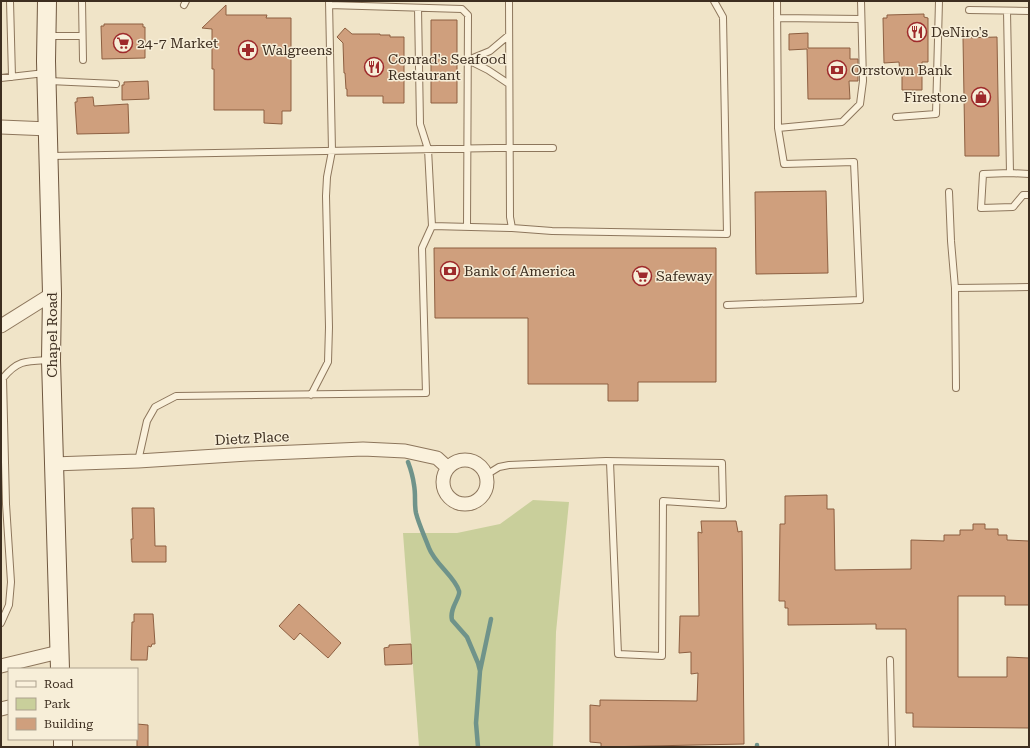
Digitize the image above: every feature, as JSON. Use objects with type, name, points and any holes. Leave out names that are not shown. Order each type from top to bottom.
[{"type":"street","name":"Chapel Road","points":[[47,1],[47,77],[52,294],[51,360],[59,660]]},
{"type":"street","points":[[1,127],[49,128]]},
{"type":"street","points":[[1,326],[52,294]]},
{"type":"street","name":"Dietz Place","points":[[53,464],[363,449],[405,450],[437,458],[448,468]]},
{"type":"street","points":[[466,460],[478,464],[486,475],[488,482],[486,490],[482,497],[476,502],[461,504],[454,502],[448,497],[444,490],[444,475],[452,464],[459,461],[466,460]]},
{"type":"street","points":[[1,666],[59,660]]},
{"type":"lane","points":[[10,1],[12,77]]},
{"type":"lane","points":[[82,1],[83,60]]},
{"type":"lane","points":[[508,1],[510,217],[512,228]]},
{"type":"lane","points":[[432,226],[512,228],[552,231],[727,234],[723,17],[714,1]]},
{"type":"lane","points":[[727,305],[860,300],[854,162],[784,164],[778,128],[777,1]]},
{"type":"lane","points":[[778,128],[842,122],[860,104],[863,81],[861,1]]},
{"type":"lane","points":[[896,117],[936,114],[939,1]]},
{"type":"lane","points":[[311,394],[328,362],[329,327],[326,196],[327,177],[332,151],[329,3],[462,9],[468,15],[467,227]]},
{"type":"lane","points":[[138,461],[147,421],[155,407],[176,396],[426,393],[422,248],[432,226],[428,149],[420,124],[418,8]]},
{"type":"lane","points":[[968,10],[1029,12]]},
{"type":"lane","points":[[1007,11],[1010,173]]},
{"type":"lane","points":[[777,18],[862,19]]},
{"type":"lane","points":[[468,60],[490,51],[509,35]]},
{"type":"lane","points":[[47,36],[82,36]]},
{"type":"lane","points":[[468,60],[488,70],[509,84]]},
{"type":"lane","points":[[1,78],[47,77],[116,84]]},
{"type":"lane","points":[[49,156],[468,148],[553,148]]},
{"type":"lane","points":[[1029,174],[983,174],[981,208],[1013,207],[1023,195],[1029,195]]},
{"type":"lane","points":[[949,192],[950,241],[955,288],[956,388]]},
{"type":"lane","points":[[955,288],[1029,287]]},
{"type":"lane","points":[[1,623],[9,605],[11,582],[6,497],[3,378],[18,364],[27,361],[51,360]]},
{"type":"lane","points":[[486,475],[499,467],[509,464],[610,462],[722,463],[724,505],[663,501],[662,656],[618,654],[610,462]]},
{"type":"lane","points":[[890,660],[892,747]]},
{"type":"green space","points":[[533,500],[569,502],[556,632],[553,747],[419,747],[403,533],[457,533],[500,524]]},
{"type":"building","name":"Walgreens","points":[[226,5],[226,15],[267,15],[266,18],[291,18],[291,111],[282,111],[282,124],[264,123],[264,110],[214,110],[212,29],[202,28]]},
{"type":"building","points":[[924,14],[924,17],[928,18],[928,62],[922,62],[922,90],[902,90],[902,74],[900,74],[899,62],[884,63],[883,18],[887,18],[887,15]]},
{"type":"building","points":[[431,20],[457,20],[457,103],[431,103]]},
{"type":"building","name":"24-7 Market","points":[[104,24],[143,24],[143,27],[145,27],[145,58],[102,59],[101,26],[104,26]]},
{"type":"building","name":"Conrad's Seafood Restaurant","points":[[345,28],[352,34],[380,34],[390,35],[390,37],[404,37],[404,103],[383,103],[383,96],[347,96],[344,73],[343,43],[337,37]]},
{"type":"building","name":"Orrstown Bank","points":[[808,33],[808,48],[850,48],[850,59],[858,59],[858,81],[849,81],[850,99],[808,99],[807,49],[789,50],[789,34]]},
{"type":"building","name":"Firestone","points":[[997,37],[999,156],[965,156],[963,38]]},
{"type":"building","points":[[148,81],[149,99],[122,100],[122,85],[124,85],[124,82]]},
{"type":"building","points":[[93,97],[94,106],[128,104],[129,133],[77,134],[75,102],[77,102],[77,98]]},
{"type":"building","points":[[826,191],[828,273],[756,274],[755,192]]},
{"type":"building","points":[[434,248],[716,248],[716,382],[638,382],[638,401],[608,401],[608,384],[528,384],[528,318],[435,318]]},
{"type":"building","points":[[827,495],[827,509],[834,509],[835,570],[911,569],[911,540],[944,541],[944,535],[960,535],[960,530],[973,530],[973,524],[985,524],[985,529],[998,529],[998,535],[1007,535],[1007,540],[1029,541],[1029,605],[1005,605],[1005,596],[958,596],[958,677],[1007,677],[1007,657],[1029,658],[1029,728],[913,727],[913,713],[906,713],[906,629],[876,629],[876,624],[788,625],[788,608],[785,608],[785,601],[779,601],[780,524],[785,524],[785,496]]},
{"type":"building","points":[[132,508],[154,508],[155,546],[166,546],[166,562],[132,562]]},
{"type":"building","points":[[701,521],[736,521],[738,532],[742,531],[744,744],[601,747],[601,743],[590,742],[590,705],[600,706],[600,700],[697,701],[698,673],[691,674],[691,652],[679,653],[680,616],[699,616],[698,532],[702,533]]},
{"type":"building","points":[[299,604],[341,643],[328,658],[300,633],[294,640],[279,626]]},
{"type":"building","points":[[134,614],[153,614],[155,644],[152,644],[151,647],[148,646],[147,660],[131,660],[132,622],[134,622]]},
{"type":"building","points":[[411,644],[412,664],[385,665],[384,648],[389,647],[389,645]]},
{"type":"building","points":[[138,724],[148,725],[148,747],[137,747]]},
{"type":"waterway","points":[[408,462],[414,482],[416,513],[422,531],[432,554],[457,586],[459,591],[452,611],[452,620],[467,637],[480,671]]},
{"type":"waterway","points":[[478,747],[476,723],[480,671],[491,619]]},
{"type":"place","name":"DeNiro's","points":[[917,32]]},
{"type":"place","name":"24-7 Market","points":[[123,43]]},
{"type":"place","name":"Walgreens","points":[[248,50]]},
{"type":"place","name":"Conrad's Seafood Restaurant","points":[[374,67]]},
{"type":"place","name":"Orrstown Bank","points":[[837,70]]},
{"type":"place","name":"Firestone","points":[[981,97]]},
{"type":"place","name":"Bank of America","points":[[450,271]]},
{"type":"place","name":"Safeway","points":[[642,276]]}]
